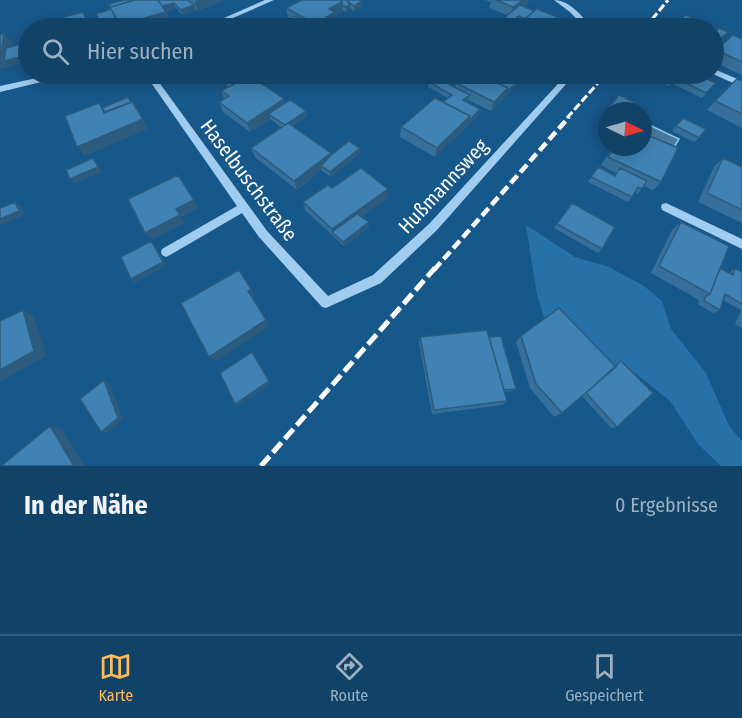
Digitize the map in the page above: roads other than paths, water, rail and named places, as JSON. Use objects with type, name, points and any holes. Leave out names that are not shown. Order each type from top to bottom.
[{"type":"street","points":[[229,18],[271,0]]},
{"type":"street","points":[[557,0],[577,18]]},
{"type":"street","points":[[724,76],[742,84]]},
{"type":"street","points":[[0,89],[21,84]]},
{"type":"street","name":"Haselbuschstraße","points":[[156,84],[263,234],[326,303]]},
{"type":"street","name":"Hußmannsweg","points":[[326,303],[377,279],[433,227],[562,84]]},
{"type":"street","points":[[166,252],[244,207]]},
{"type":"street","points":[[666,207],[742,244]]},
{"type":"railway","points":[[653,18],[668,0]]},
{"type":"railway","points":[[567,118],[597,84]]},
{"type":"railway","points":[[434,270],[569,117]]},
{"type":"railway","points":[[261,466],[435,268]]}]
